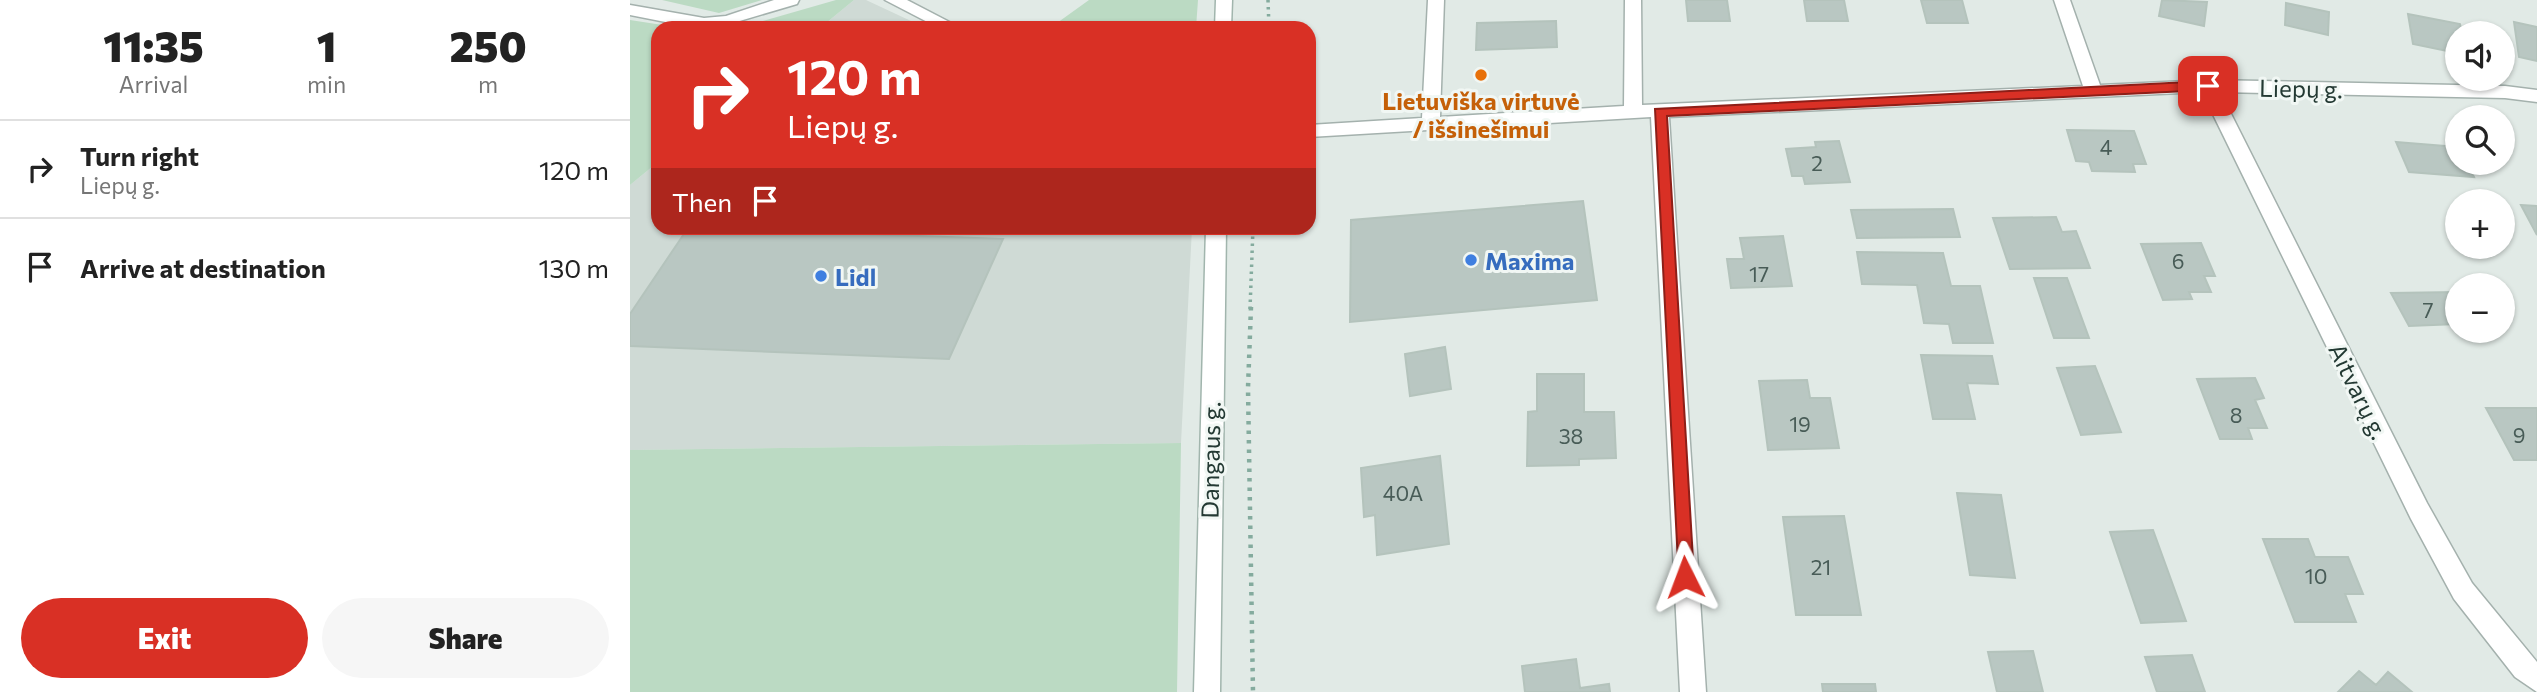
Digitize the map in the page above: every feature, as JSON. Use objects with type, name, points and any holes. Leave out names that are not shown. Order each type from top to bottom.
[{"type":"street","points":[[728,21],[791,0]]},
{"type":"street","points":[[893,0],[938,21]]},
{"type":"street","points":[[1223,21],[1224,0]]},
{"type":"street","points":[[1431,124],[1436,0]]},
{"type":"street","points":[[1633,0],[1633,112]]},
{"type":"street","points":[[2062,0],[2093,90]]},
{"type":"street","points":[[630,10],[693,21]]},
{"type":"street","name":"Liepų g.","points":[[1316,131],[1633,112],[2208,86],[2505,92],[2537,96]]},
{"type":"street","name":"Aitvarų g.","points":[[2208,86],[2413,499],[2463,591],[2524,668],[2537,679]]},
{"type":"street","points":[[1660,112],[1693,692]]},
{"type":"street","name":"Dangaus g.","points":[[1207,692],[1216,235]]},
{"type":"path","points":[[1268,0],[1269,21]]},
{"type":"path","points":[[1253,235],[1248,388],[1253,692]]},
{"type":"shaded area","points":[[854,0],[866,0],[911,21],[828,21]]},
{"type":"shaded area","points":[[651,168],[651,235],[1192,235],[1181,443],[630,450],[630,185]]},
{"type":"green space","points":[[662,0],[762,0],[719,13]]},
{"type":"green space","points":[[836,0],[854,0],[828,21],[763,21]]},
{"type":"green space","points":[[1089,0],[1198,0],[1196,21],[1060,21]]},
{"type":"green space","points":[[630,20],[651,23],[651,168],[630,185]]},
{"type":"green space","points":[[1181,443],[1177,692],[630,692],[630,450]]},
{"type":"building","points":[[1686,0],[1727,0],[1730,21],[1688,21]]},
{"type":"building","points":[[1804,0],[1844,0],[1848,21],[1807,21]]},
{"type":"building","points":[[1921,0],[1962,0],[1968,23],[1927,23]]},
{"type":"building","points":[[2162,0],[2207,2],[2204,26],[2159,16]]},
{"type":"building","points":[[2286,3],[2329,12],[2328,35],[2285,25]]},
{"type":"building","points":[[2408,14],[2445,21],[2445,51],[2413,44]]},
{"type":"building","points":[[1556,21],[1557,47],[1476,50],[1477,23]]},
{"type":"building","points":[[2515,22],[2537,27],[2537,61],[2519,57]]},
{"type":"building","points":[[2067,130],[2134,131],[2146,164],[2133,164],[2135,172],[2092,171],[2089,162],[2076,161]]},
{"type":"building","points":[[1839,141],[1850,182],[1805,184],[1803,176],[1792,176],[1786,149],[1816,147],[1815,142]]},
{"type":"building","points":[[2396,142],[2445,146],[2445,175],[2409,172]]},
{"type":"building","name":"Maxima","points":[[1583,201],[1597,300],[1350,322],[1351,220]]},
{"type":"building","points":[[2521,205],[2537,206],[2537,235]]},
{"type":"building","points":[[1953,209],[1960,237],[1857,238],[1851,210]]},
{"type":"building","points":[[2056,217],[2062,232],[2076,231],[2090,268],[2010,269],[1993,218]]},
{"type":"building","name":"Lidl","points":[[683,235],[888,235],[1003,239],[949,359],[630,346],[630,314]]},
{"type":"building","points":[[1783,236],[1792,286],[1731,288],[1727,259],[1744,259],[1740,238]]},
{"type":"building","points":[[2201,243],[2215,276],[2204,276],[2211,292],[2189,292],[2192,299],[2163,300],[2141,244]]},
{"type":"building","points":[[1857,252],[1943,253],[1951,286],[1980,286],[1993,343],[1953,343],[1949,324],[1924,323],[1917,285],[1862,284]]},
{"type":"building","points":[[2034,278],[2067,278],[2089,338],[2054,338]]},
{"type":"building","points":[[2445,292],[2445,324],[2409,326],[2391,293]]},
{"type":"building","points":[[1445,347],[1451,389],[1410,396],[1405,354]]},
{"type":"building","points":[[1921,355],[1992,356],[1998,384],[1967,383],[1975,419],[1933,419]]},
{"type":"building","points":[[2095,366],[2121,432],[2081,435],[2057,368]]},
{"type":"building","points":[[1537,374],[1584,374],[1584,412],[1614,412],[1616,458],[1579,459],[1579,465],[1527,466],[1528,412],[1537,411]]},
{"type":"building","points":[[2255,378],[2264,398],[2255,400],[2267,428],[2248,428],[2252,439],[2220,439],[2197,379]]},
{"type":"building","points":[[1807,380],[1810,398],[1830,398],[1839,448],[1768,450],[1759,381]]},
{"type":"building","points":[[2486,408],[2537,408],[2537,460],[2514,460]]},
{"type":"building","points":[[1440,456],[1449,544],[1377,555],[1375,515],[1364,517],[1361,468]]},
{"type":"building","points":[[1957,493],[2001,495],[2015,578],[1970,575]]},
{"type":"building","points":[[1844,516],[1861,615],[1796,615],[1783,517]]},
{"type":"building","points":[[2153,530],[2186,621],[2141,623],[2110,532]]},
{"type":"building","points":[[2263,539],[2308,539],[2315,557],[2348,557],[2363,594],[2345,594],[2356,622],[2295,622]]},
{"type":"building","points":[[2033,651],[2043,692],[1997,692],[1988,652]]},
{"type":"building","points":[[2192,655],[2205,692],[2157,692],[2145,657]]},
{"type":"building","points":[[1576,659],[1580,688],[1609,684],[1610,692],[1525,692],[1522,666]]},
{"type":"building","points":[[2359,671],[2376,685],[2388,672],[2412,692],[2338,692]]},
{"type":"building","points":[[1822,684],[1875,684],[1876,692],[1823,692]]},
{"type":"place","name":"Lietuviška virtuvė / išsinešimui","points":[[1481,75]]},
{"type":"place","name":"Maxima","points":[[1471,260]]},
{"type":"place","name":"Lidl","points":[[821,276]]},
{"type":"route","points":[[1685,577],[1660,112],[2208,86]]}]
